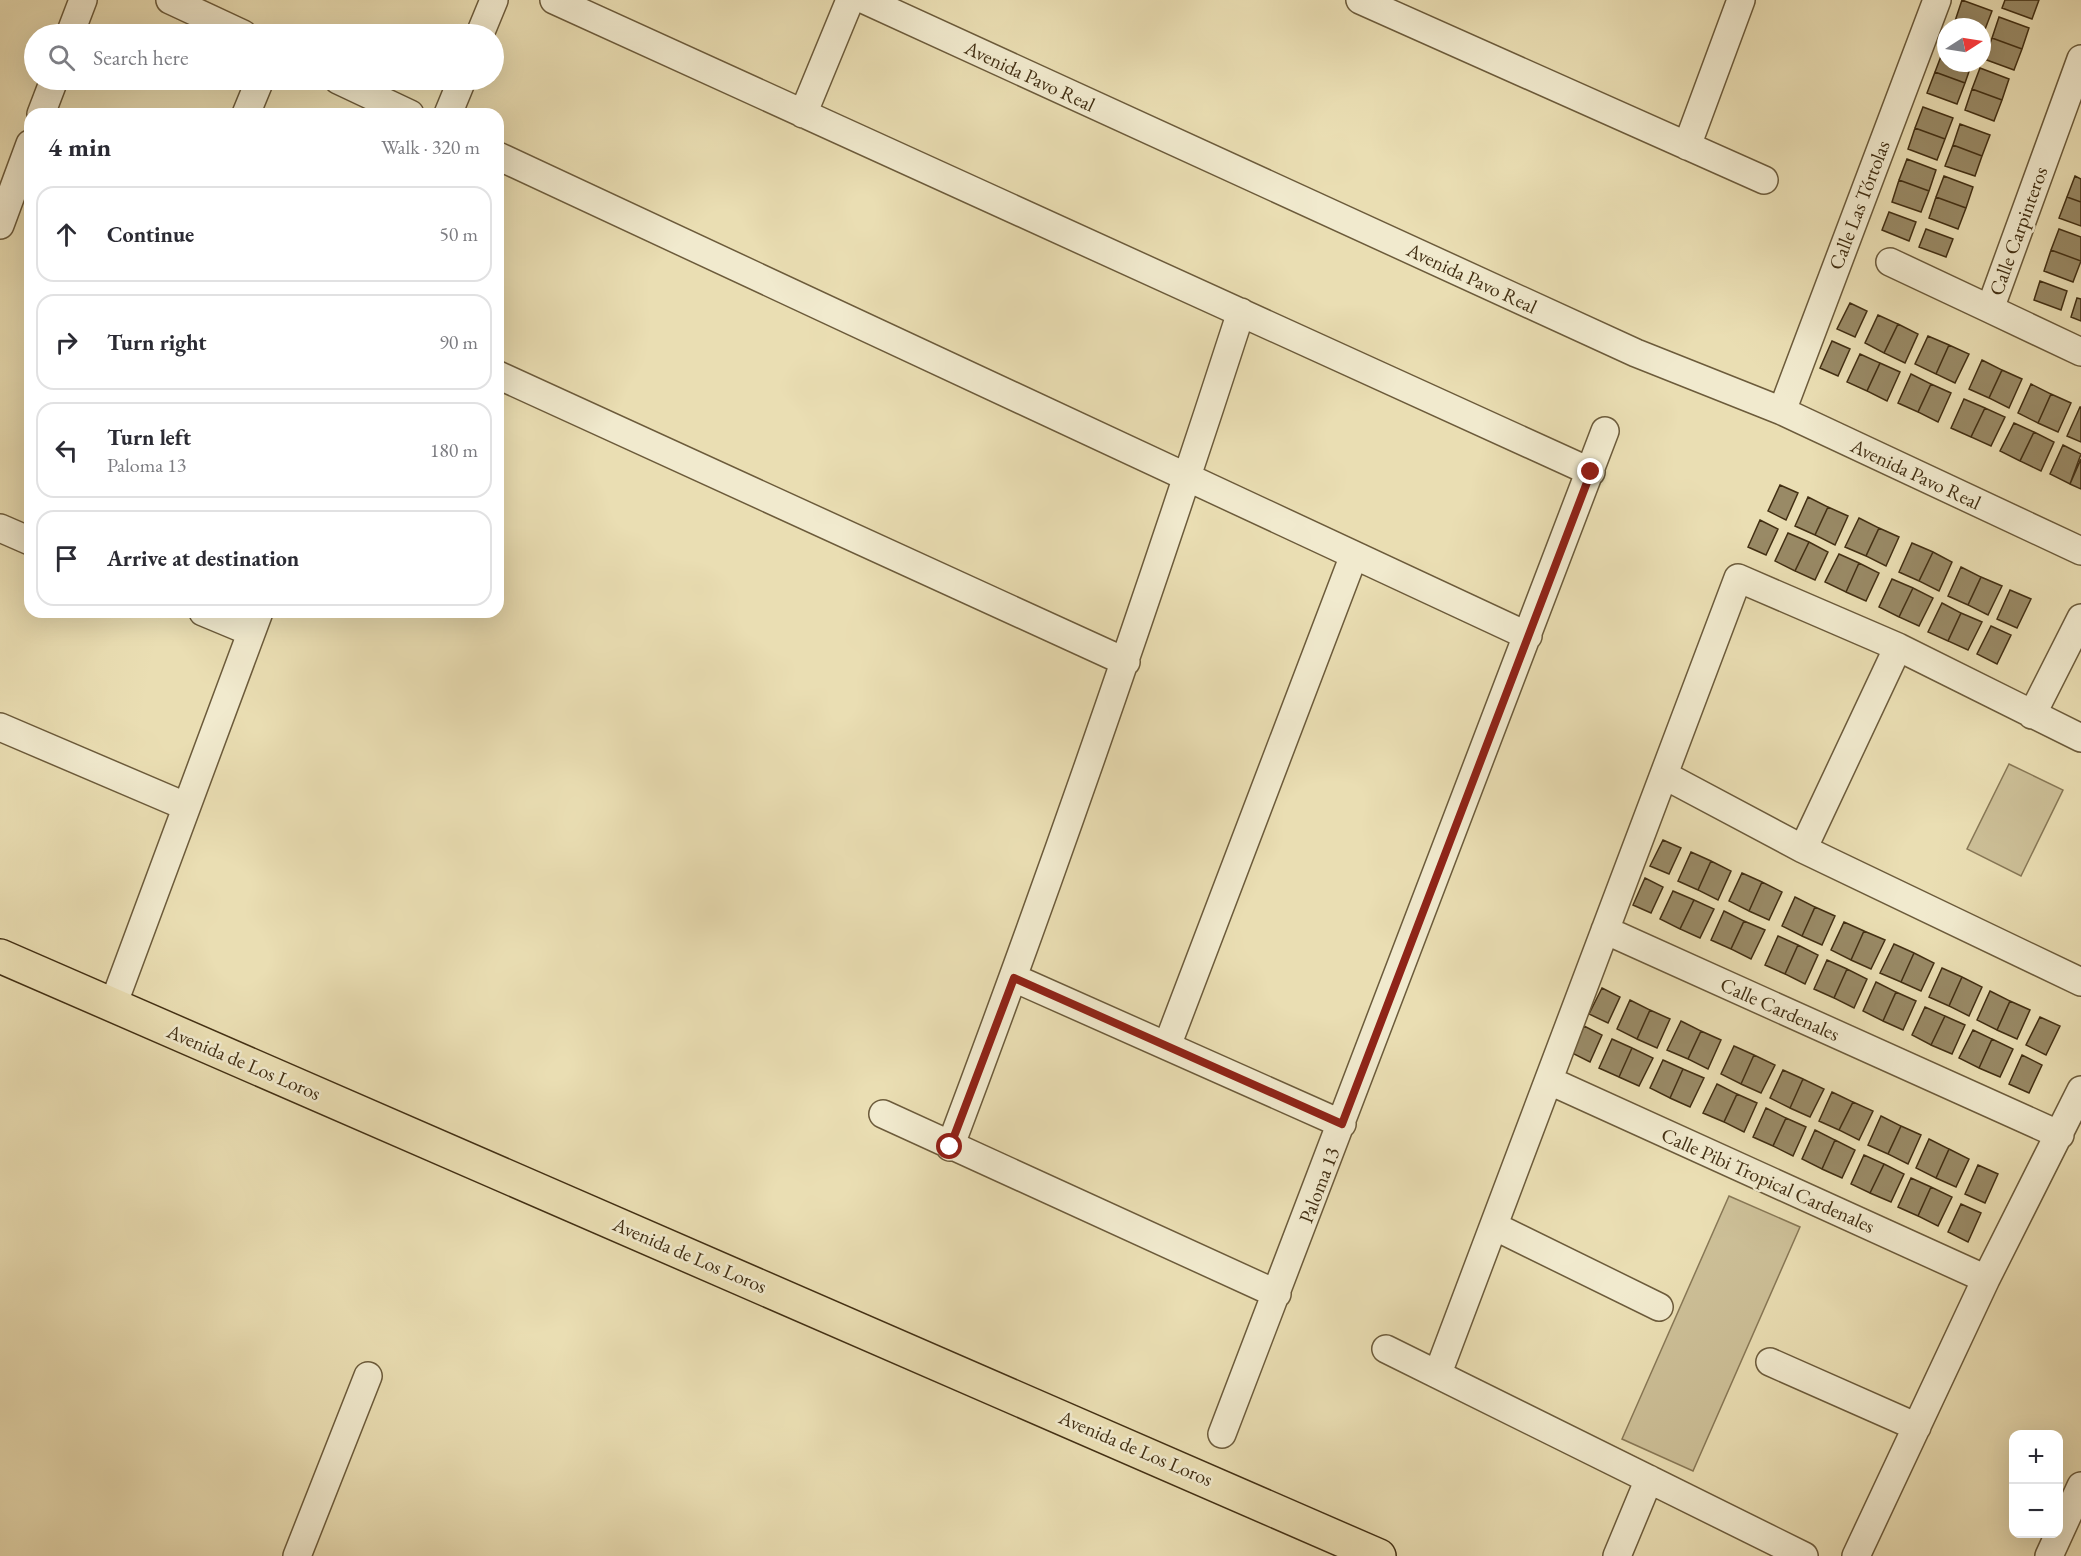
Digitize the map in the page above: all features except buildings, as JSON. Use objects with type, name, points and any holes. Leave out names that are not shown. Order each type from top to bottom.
[{"type":"main road","name":"Avenida de Los Loros","points":[[0,956],[1379,1556]]},
{"type":"street","points":[[74,24],[83,0]]},
{"type":"street","points":[[170,0],[222,24]]},
{"type":"street","points":[[484,24],[494,0]]},
{"type":"street","points":[[554,0],[1591,472]]},
{"type":"street","points":[[803,114],[850,0]]},
{"type":"street","name":"Avenida Pavo Real","points":[[865,0],[1636,353],[1782,411],[2081,551]]},
{"type":"street","points":[[1359,0],[1764,180]]},
{"type":"street","points":[[1687,146],[1741,0]]},
{"type":"street","name":"Calle Las Tórtolas","points":[[1782,411],[1936,0]]},
{"type":"street","name":"Calle Carpinteros","points":[[2081,59],[1990,309],[2081,352]]},
{"type":"street","points":[[43,108],[50,90]]},
{"type":"street","points":[[248,108],[256,90]]},
{"type":"street","points":[[359,90],[397,108]]},
{"type":"street","points":[[450,108],[458,90]]},
{"type":"street","points":[[504,159],[1528,636]]},
{"type":"street","points":[[0,225],[24,160]]},
{"type":"street","points":[[1890,262],[1990,309]]},
{"type":"street","points":[[950,1147],[1014,978],[1126,662],[1240,312]]},
{"type":"street","points":[[504,378],[1126,662]]},
{"type":"street","name":"Paloma 13","points":[[1222,1434],[1605,431]]},
{"type":"street","points":[[0,528],[24,538]]},
{"type":"street","points":[[1167,1046],[1354,555]]},
{"type":"street","points":[[1438,1373],[1738,578],[1898,647],[2081,738]]},
{"type":"street","points":[[113,1005],[184,806],[255,622],[234,618]]},
{"type":"street","points":[[2032,715],[2081,618]]},
{"type":"street","points":[[1803,849],[1898,647]]},
{"type":"street","points":[[0,727],[184,806]]},
{"type":"street","points":[[1664,775],[1803,849],[2081,982]]},
{"type":"street","name":"Calle Cardenales","points":[[1605,930],[2060,1136]]},
{"type":"street","points":[[1014,978],[1342,1124]]},
{"type":"street","name":"Calle Pibi Tropical Cardenales","points":[[1550,1081],[1986,1279]]},
{"type":"street","points":[[1856,1556],[1986,1279],[2060,1136],[2081,1090]]},
{"type":"street","points":[[883,1114],[950,1147],[1277,1294]]},
{"type":"street","points":[[1494,1226],[1659,1307]]},
{"type":"street","points":[[1386,1349],[1804,1556]]},
{"type":"street","points":[[1770,1362],[1917,1427]]},
{"type":"street","points":[[297,1556],[368,1376]]},
{"type":"street","points":[[1617,1556],[1649,1479]]},
{"type":"street","points":[[2049,1556],[2079,1495]]},
{"type":"shaded area","points":[[2009,764],[2063,790],[2021,876],[1967,849]]},
{"type":"shaded area","points":[[1729,1196],[1800,1227],[1693,1471],[1622,1439]]},
{"type":"route","points":[[950,1147],[1014,978],[1342,1124],[1591,472]]}]
